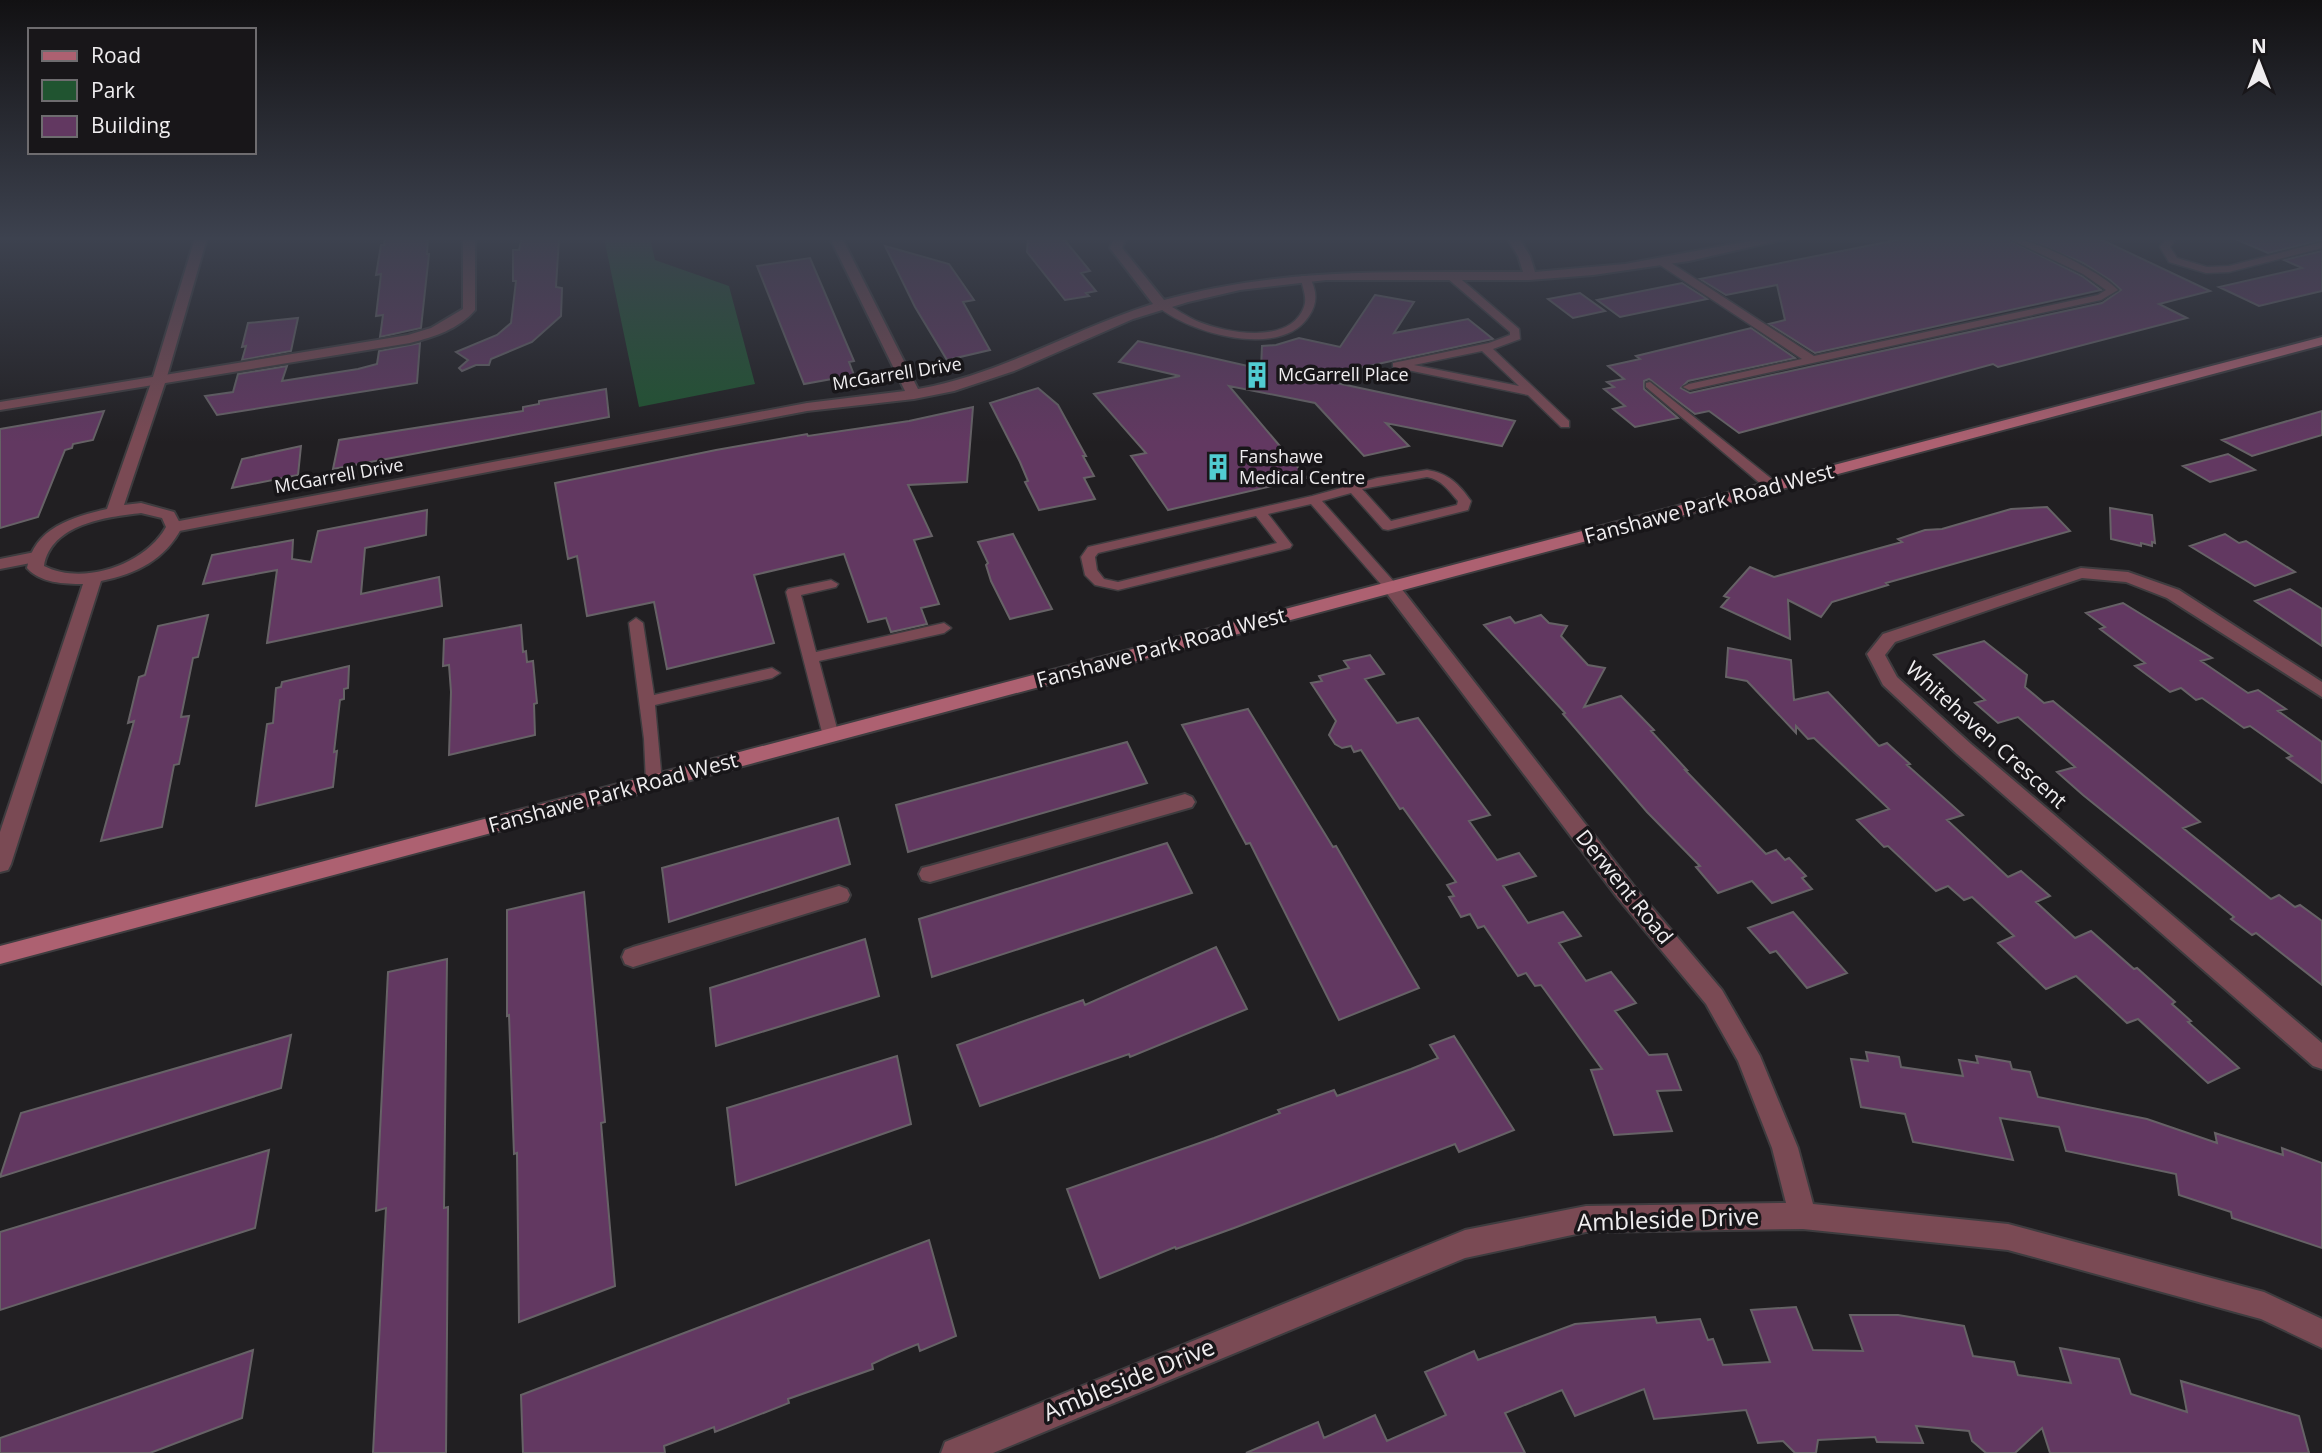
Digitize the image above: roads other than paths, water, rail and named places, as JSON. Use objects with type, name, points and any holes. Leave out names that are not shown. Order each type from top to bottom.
[{"type":"main road","name":"Fanshawe Park Road West","points":[[0,955],[2322,341]]},
{"type":"street","points":[[114,511],[159,380],[181,306]]},
{"type":"street","points":[[0,407],[410,339],[456,321],[468,310],[468,306]]},
{"type":"street","points":[[870,306],[914,395]]},
{"type":"street","name":"McGarrell Drive","points":[[174,527],[807,407],[914,395],[976,381],[1111,323],[1159,306]]},
{"type":"street","points":[[0,564],[34,557],[48,540],[66,528],[114,511],[155,509],[168,515],[174,527],[162,546],[145,558],[93,578],[62,580],[45,577],[35,568],[34,557]]},
{"type":"street","name":"Whitehaven Crescent","points":[[2322,691],[2174,594],[2128,577],[2081,573],[1889,638],[1875,654],[1889,681],[1964,749],[2322,1058]]},
{"type":"street","points":[[0,864],[93,578]]},
{"type":"street","name":"Derwent Road","points":[[1391,587],[1625,891],[1714,997],[1753,1067],[1785,1148],[1804,1216]]},
{"type":"street","points":[[930,874],[1185,802]]},
{"type":"street","points":[[633,957],[839,895]]},
{"type":"street","name":"Ambleside Drive","points":[[956,1453],[1465,1244],[1586,1219],[1804,1216],[2008,1237],[2264,1306],[2322,1334]]},
{"type":"lane","points":[[1162,306],[1195,324],[1265,336],[1282,334],[1297,326],[1310,306]]},
{"type":"lane","points":[[1486,306],[1515,331],[1516,337],[1484,348],[1396,365],[1532,392]]},
{"type":"lane","points":[[1729,306],[1810,359]]},
{"type":"lane","points":[[1689,387],[2060,306]]},
{"type":"lane","points":[[1484,348],[1564,424]]},
{"type":"lane","points":[[1650,385],[1773,487]]},
{"type":"lane","points":[[1260,512],[1285,545],[1118,586],[1106,587],[1095,580],[1088,569],[1088,557],[1093,550],[1422,472],[1444,478],[1465,501],[1463,507],[1388,526],[1355,489]]},
{"type":"lane","points":[[1314,499],[1391,587]]},
{"type":"lane","points":[[831,584],[793,592],[831,736]]},
{"type":"lane","points":[[636,623],[654,782]]},
{"type":"lane","points":[[811,658],[944,628]]},
{"type":"lane","points":[[647,702],[772,673]]},
{"type":"place","name":"McGarrell Place","points":[[1257,375]]},
{"type":"place","name":"Fanshawe Medical Centre","points":[[1218,467]]}]
